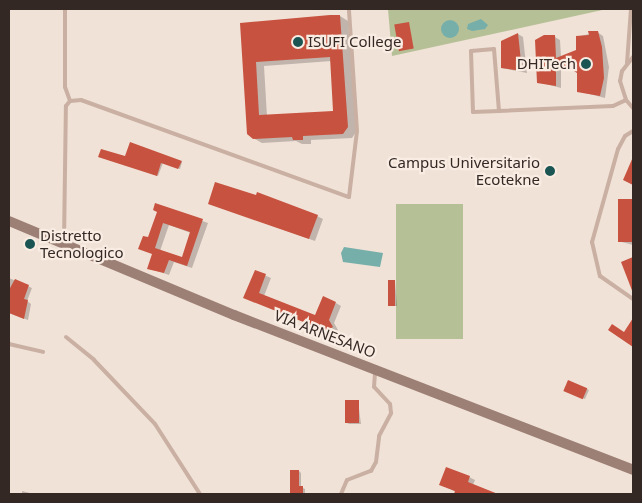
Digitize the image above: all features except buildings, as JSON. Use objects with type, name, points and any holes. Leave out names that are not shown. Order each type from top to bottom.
[{"type":"main road","name":"VIA ARNESANO","points":[[9,222],[376,370],[633,470]]},
{"type":"lane","points":[[65,9],[65,87],[70,101]]},
{"type":"lane","points":[[64,244],[66,106],[70,101],[81,100],[349,197],[357,131],[349,9]]},
{"type":"lane","points":[[631,9],[627,63],[620,81],[626,100],[633,108]]},
{"type":"lane","points":[[499,111],[494,49],[471,52],[473,112],[499,111],[613,106],[626,100]]},
{"type":"lane","points":[[627,63],[633,57]]},
{"type":"lane","points":[[633,131],[626,136],[618,148],[592,242],[600,276],[633,299]]},
{"type":"lane","points":[[66,337],[94,360],[155,424],[200,494]]},
{"type":"lane","points":[[9,344],[43,352]]},
{"type":"lane","points":[[341,494],[347,480],[371,471],[376,462],[379,436],[391,413],[390,404],[374,387],[376,370]]},
{"type":"green space","points":[[388,9],[607,9],[392,56]]},
{"type":"green space","points":[[396,204],[463,204],[463,339],[396,339]]},
{"type":"water","points":[[481,19],[488,25],[485,29],[472,31],[467,29],[468,24]]},
{"type":"water","points":[[450,20],[456,23],[459,29],[456,35],[450,38],[444,35],[441,29],[444,23]]},
{"type":"water","points":[[344,247],[383,253],[380,267],[343,262],[341,253]]},
{"type":"place","name":"ISUFI College","points":[[298,42]]},
{"type":"place","name":"DHITech","points":[[586,64]]},
{"type":"place","name":"Campus Universitario Ecotekne","points":[[550,171]]},
{"type":"place","name":"Distretto Tecnologico","points":[[30,244]]}]
